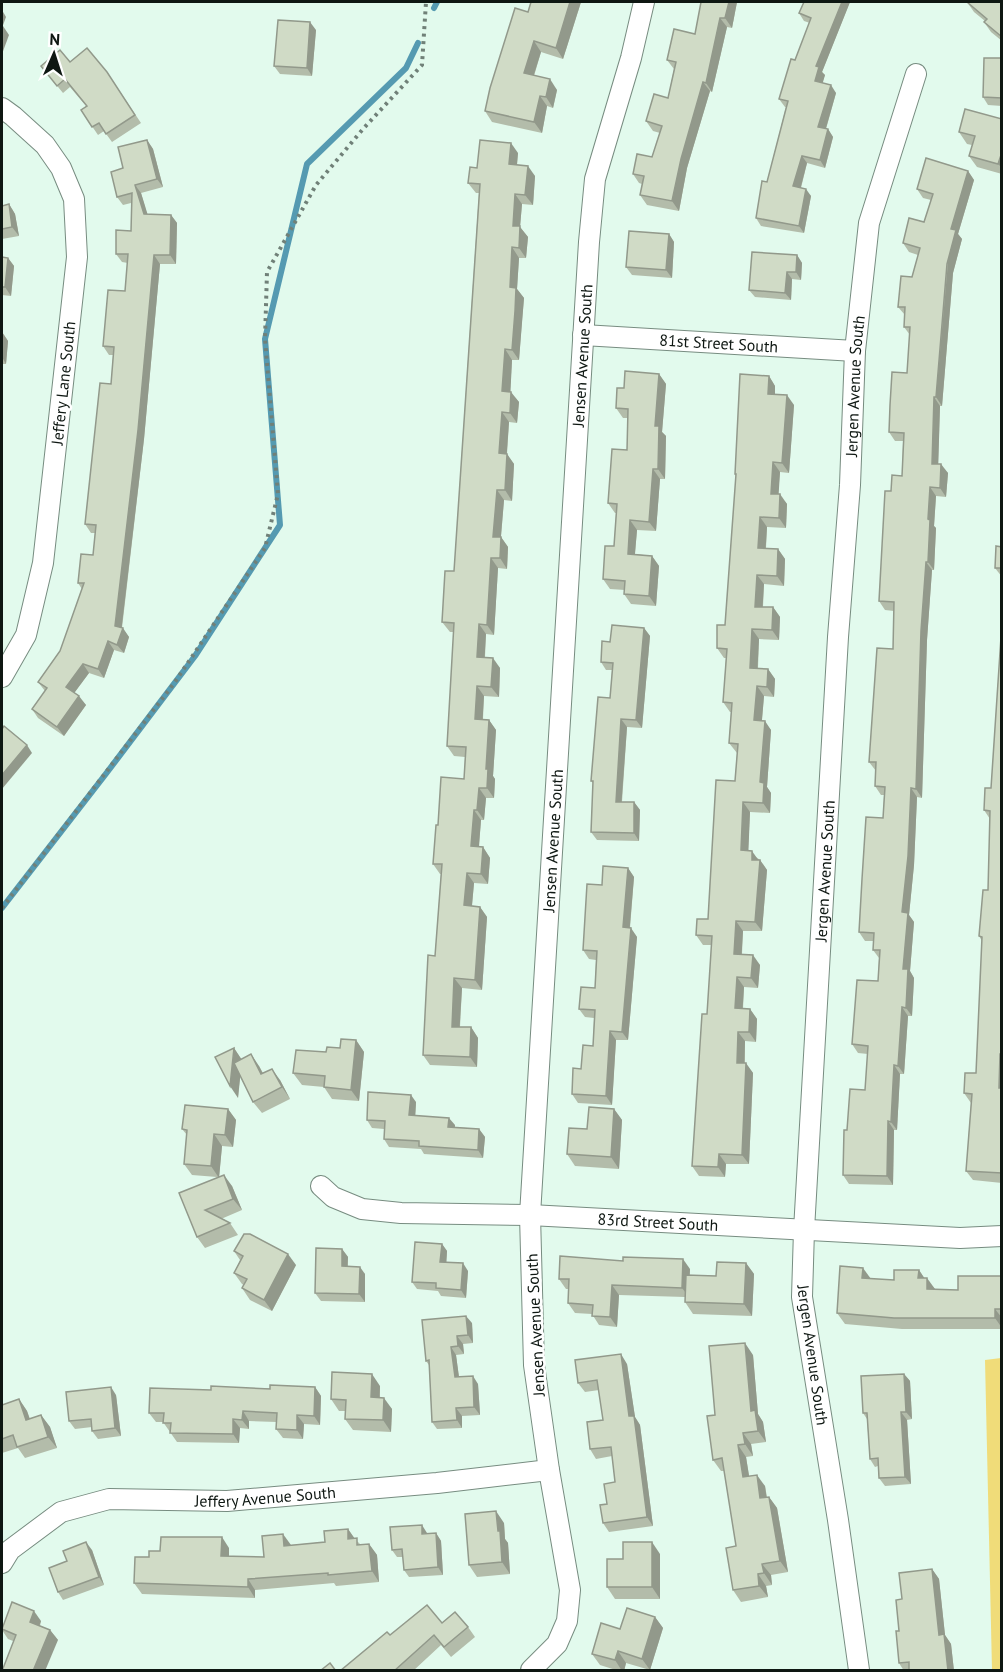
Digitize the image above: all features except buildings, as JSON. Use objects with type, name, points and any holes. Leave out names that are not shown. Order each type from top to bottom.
[{"type":"street","name":"Jensen Avenue South","points":[[531,1671],[557,1644],[567,1621],[570,1590],[534,1365],[530,1215],[583,335],[595,179],[631,58],[644,2]]},
{"type":"street","name":"Jergen Avenue South","points":[[859,1671],[838,1520],[802,1297],[804,1230],[837,660],[850,485],[855,351],[869,223],[916,74]]},
{"type":"street","name":"Jeffery Lane South","points":[[2,108],[45,145],[61,168],[74,199],[77,257],[43,563],[26,635],[2,677]]},
{"type":"street","name":"81st Street South","points":[[583,335],[855,351]]},
{"type":"street","name":"83rd Street South","points":[[321,1186],[333,1197],[362,1209],[401,1213],[530,1215],[960,1238],[1002,1236]]},
{"type":"street","name":"Jeffery Avenue South","points":[[2,1563],[10,1550],[61,1512],[109,1499],[226,1501],[437,1483],[549,1470]]},
{"type":"path","points":[[2,908],[175,682],[265,548],[278,494],[265,339],[267,272],[316,185],[363,129],[422,65],[426,2]]},
{"type":"shaded area","points":[[1001,1358],[1002,1670],[992,1670],[985,1360]]},
{"type":"waterway","points":[[434,8],[437,2]]},
{"type":"waterway","points":[[2,908],[195,656],[280,525],[265,339],[307,164],[406,68],[418,43]]}]
